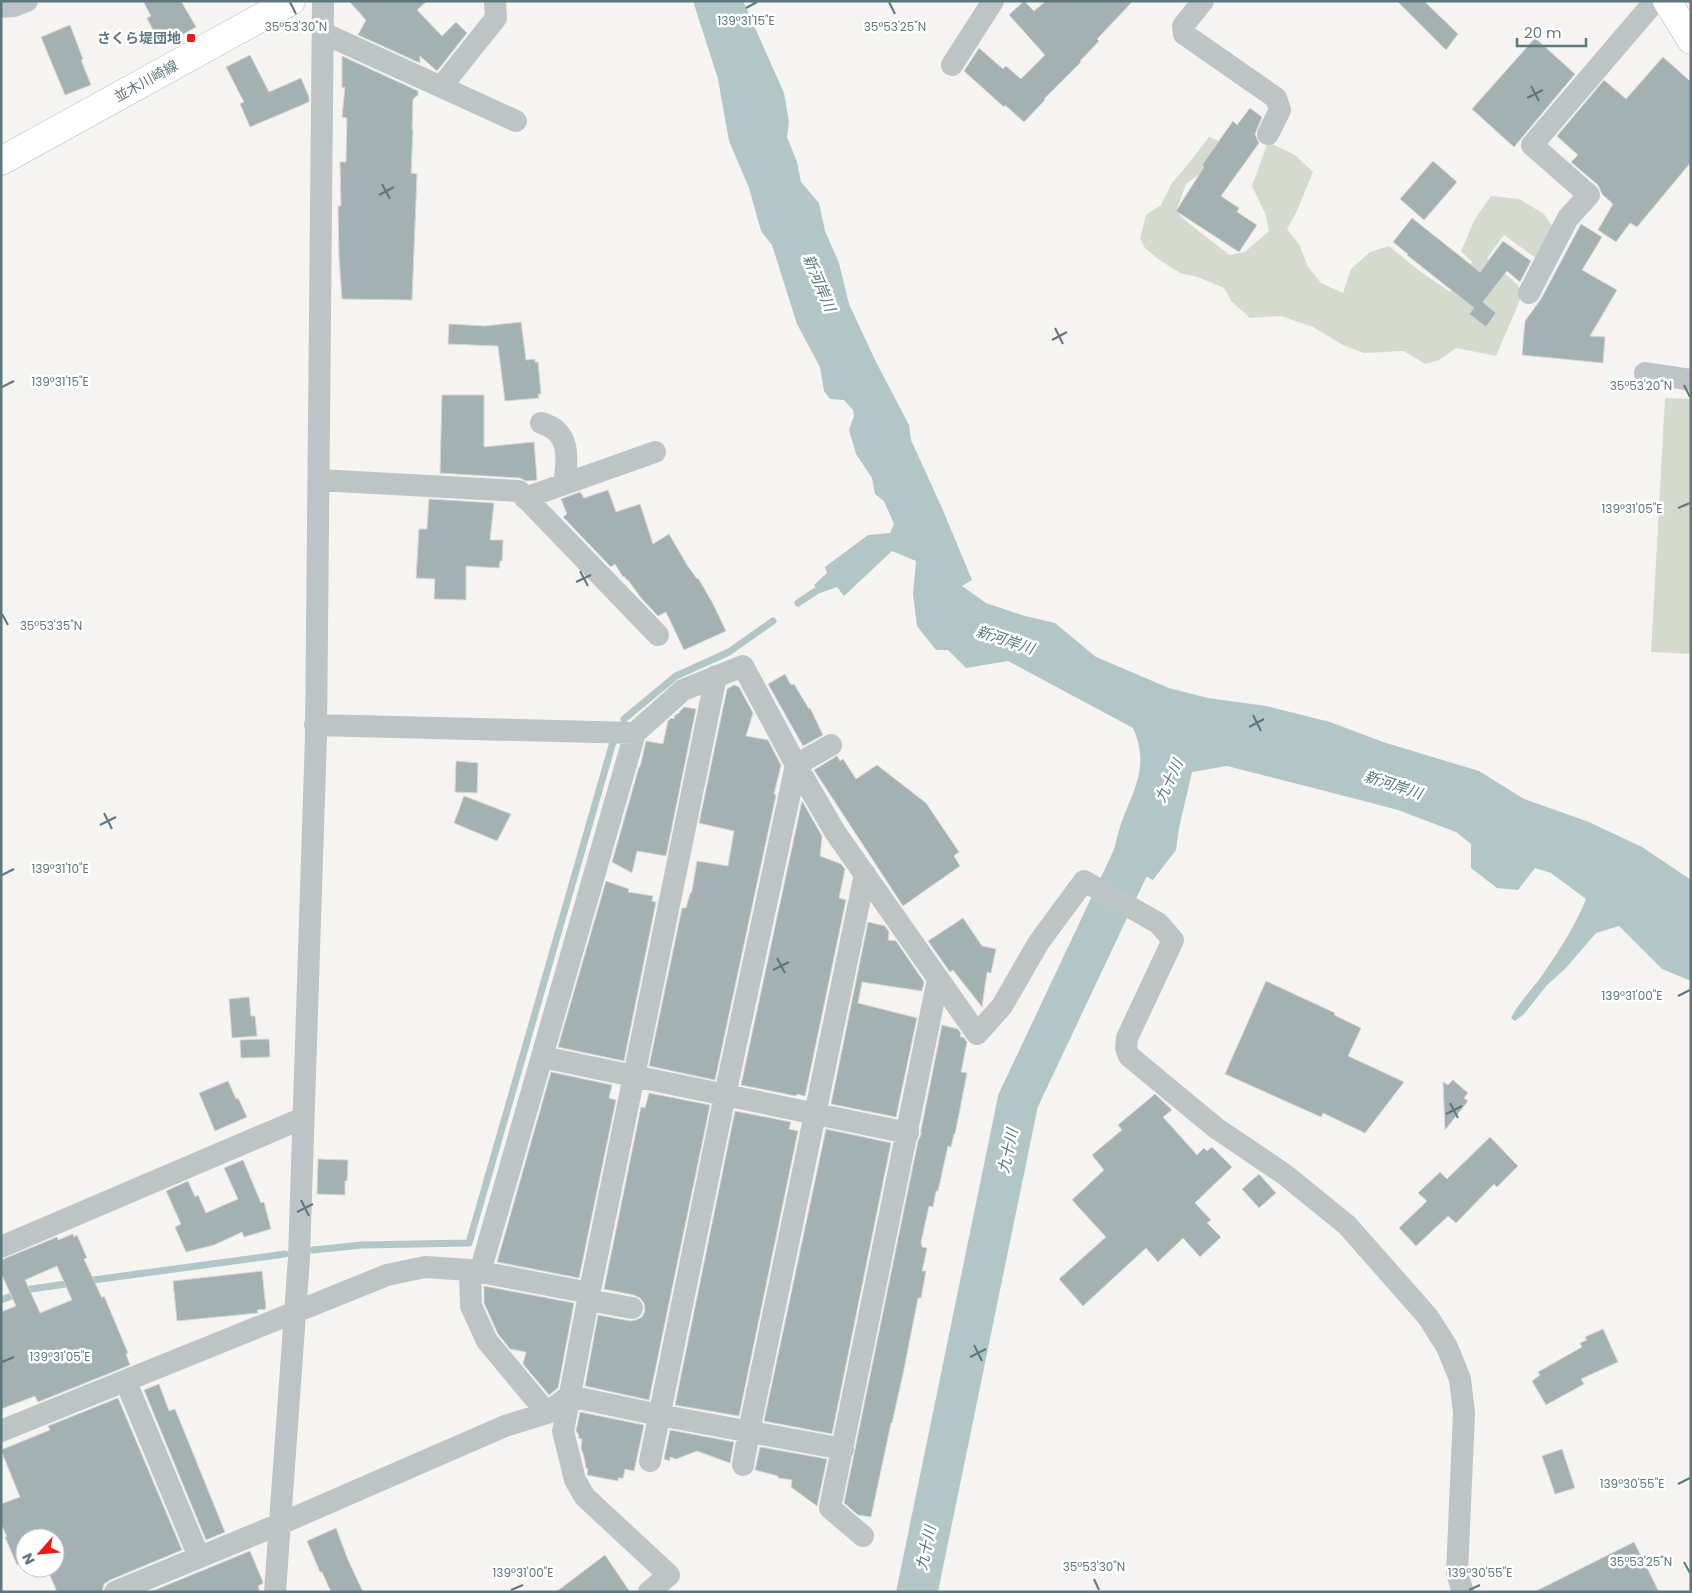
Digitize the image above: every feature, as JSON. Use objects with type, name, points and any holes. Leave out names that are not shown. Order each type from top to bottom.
[{"type":"main road","points":[[1667,1],[1691,40]]},
{"type":"main road","name":"並木川崎線","points":[[1,161],[276,4]]},
{"type":"street","points":[[1,7],[14,6],[27,1]]},
{"type":"street","points":[[275,1592],[299,1258],[315,725],[323,1]]},
{"type":"street","points":[[441,87],[496,18],[496,1]]},
{"type":"street","points":[[952,65],[993,1]]},
{"type":"street","points":[[1203,1],[1183,26],[1184,34],[1276,98],[1280,110],[1268,134]]},
{"type":"street","points":[[1529,293],[1568,218],[1589,196],[1532,145],[1655,1]]},
{"type":"street","points":[[322,33],[516,121]]},
{"type":"street","points":[[1645,372],[1691,380]]},
{"type":"street","points":[[541,423],[552,426],[562,435],[566,450],[567,467],[564,484]]},
{"type":"street","points":[[526,498],[655,452]]},
{"type":"street","points":[[319,480],[519,491],[658,635]]},
{"type":"street","points":[[547,1413],[488,1341],[471,1306],[475,1271],[542,1057],[635,733],[683,690],[743,666],[796,765],[835,832],[977,1034],[1002,1006],[1039,942],[1084,881],[1158,923],[1173,940],[1127,1038],[1126,1048],[1130,1056],[1216,1128],[1284,1174],[1347,1225],[1428,1317],[1447,1347],[1460,1379],[1464,1413],[1457,1573],[1463,1592]]},
{"type":"street","points":[[649,1592],[669,1575],[585,1497],[576,1480],[563,1431],[716,676]]},
{"type":"street","points":[[315,725],[635,733]]},
{"type":"street","points":[[650,1461],[725,1095],[796,765],[831,745]]},
{"type":"street","points":[[743,1465],[865,874]]},
{"type":"street","points":[[863,1536],[830,1508],[938,979]]},
{"type":"street","points":[[542,1057],[908,1133]]},
{"type":"street","points":[[1,1248],[303,1118]]},
{"type":"street","points":[[1,1431],[387,1275],[425,1267],[475,1271],[632,1308]]},
{"type":"street","points":[[126,1382],[199,1557]]},
{"type":"street","points":[[116,1592],[280,1524],[505,1426],[547,1413],[569,1396],[659,1415],[843,1449]]},
{"type":"shaded area","points":[[1209,137],[1219,141],[1206,169],[1186,184],[1176,211],[1229,255],[1245,252],[1269,231],[1265,213],[1252,186],[1268,142],[1295,155],[1313,172],[1296,213],[1287,229],[1300,246],[1308,267],[1321,283],[1343,293],[1351,269],[1370,252],[1389,246],[1450,292],[1472,262],[1461,251],[1475,219],[1491,196],[1519,199],[1544,214],[1559,236],[1537,259],[1504,235],[1487,258],[1518,285],[1523,293],[1496,356],[1456,348],[1439,360],[1425,364],[1404,351],[1364,353],[1343,345],[1313,327],[1281,316],[1250,318],[1232,302],[1224,288],[1198,277],[1180,273],[1145,248],[1140,238],[1146,215],[1161,205],[1172,183]]},
{"type":"shaded area","points":[[1665,398],[1691,399],[1691,654],[1651,652]]},
{"type":"water","name":"新河岸川","points":[[693,1],[743,1],[784,93],[789,122],[787,137],[797,162],[801,182],[819,203],[825,231],[839,263],[849,304],[876,362],[909,425],[911,440],[972,580],[962,586],[986,603],[1025,616],[1055,623],[1096,657],[1169,688],[1208,698],[1266,706],[1330,722],[1383,742],[1479,771],[1524,799],[1589,822],[1642,847],[1691,880],[1691,981],[1662,969],[1619,926],[1596,933],[1565,969],[1547,985],[1524,1014],[1515,1021],[1511,1018],[1514,1012],[1541,977],[1559,949],[1586,899],[1551,873],[1535,868],[1518,890],[1497,888],[1471,868],[1471,844],[1456,832],[1398,810],[1227,766],[1192,772],[1176,850],[1153,880],[1112,859],[1120,828],[1135,788],[1140,766],[1138,742],[1133,728],[1008,661],[966,668],[948,650],[936,650],[917,626],[913,594],[916,561],[892,551],[844,596],[837,587],[820,593],[814,585],[827,573],[825,567],[868,535],[890,533],[894,524],[884,501],[875,494],[872,478],[856,454],[849,430],[854,416],[853,410],[844,400],[830,399],[824,391],[820,367],[797,324],[772,245],[761,231],[749,188],[729,141],[718,79]]},
{"type":"building","points":[[143,1],[181,1],[196,27],[166,44],[161,33],[156,36],[147,18],[151,16]]},
{"type":"building","points":[[349,1],[427,1],[417,10],[442,36],[456,22],[467,33],[437,71],[420,56],[420,63],[358,35],[366,20]]},
{"type":"building","points":[[1024,1],[1034,11],[1046,1],[1133,1],[1097,39],[1099,41],[1081,62],[1024,122],[1005,105],[1004,107],[964,71],[979,48],[1003,69],[1006,66],[1021,79],[1045,55],[1009,15]]},
{"type":"building","points":[[1397,1],[1424,1],[1458,34],[1446,50]]},
{"type":"building","points":[[70,25],[91,85],[65,95],[41,37]]},
{"type":"building","points":[[1535,38],[1575,74],[1514,147],[1472,109]]},
{"type":"building","points":[[250,55],[269,92],[301,78],[309,97],[309,102],[250,127],[240,104],[244,102],[226,67]]},
{"type":"building","points":[[342,56],[418,91],[418,95],[413,99],[412,130],[411,173],[417,174],[412,300],[342,299],[338,206],[341,206],[340,162],[346,162],[347,118],[342,117],[345,87],[342,88]]},
{"type":"building","points":[[1663,57],[1691,82],[1691,162],[1637,227],[1630,223],[1616,242],[1598,230],[1613,204],[1602,194],[1598,185],[1571,162],[1578,155],[1557,136],[1604,80],[1626,99]]},
{"type":"building","points":[[1250,108],[1262,117],[1255,134],[1259,143],[1221,196],[1239,208],[1237,212],[1257,225],[1239,252],[1176,211],[1204,167],[1202,165],[1233,121],[1237,125]]},
{"type":"building","points":[[1433,161],[1457,182],[1424,220],[1400,199]]},
{"type":"building","points":[[1412,218],[1480,272],[1503,241],[1531,261],[1520,282],[1507,271],[1483,302],[1496,313],[1486,327],[1469,314],[1474,308],[1393,242]]},
{"type":"building","points":[[1581,224],[1602,237],[1582,270],[1617,290],[1590,336],[1605,337],[1603,363],[1522,355],[1525,321],[1541,299]]},
{"type":"building","points":[[521,322],[526,360],[535,359],[535,362],[538,362],[541,394],[538,394],[539,398],[505,401],[498,346],[448,344],[449,324],[484,326]]},
{"type":"building","points":[[442,395],[484,395],[484,447],[534,442],[537,480],[526,481],[520,478],[440,473]]},
{"type":"building","points":[[608,490],[616,512],[640,504],[653,544],[669,534],[687,565],[698,578],[726,631],[684,650],[666,612],[658,616],[628,580],[623,577],[615,564],[611,567],[563,517],[567,514],[561,499],[580,492],[584,498]]},
{"type":"building","points":[[429,499],[494,503],[490,540],[503,540],[502,561],[500,561],[499,568],[466,566],[466,600],[434,599],[435,579],[416,578],[419,529],[427,529]]},
{"type":"building","points":[[785,674],[791,685],[794,684],[810,708],[823,735],[803,746],[768,684]]},
{"type":"building","points":[[734,685],[739,687],[753,713],[746,736],[768,740],[781,765],[715,1080],[649,1066],[682,908],[686,908],[692,891],[697,861],[728,866],[734,831],[699,823],[727,689]]},
{"type":"building","points":[[684,707],[696,709],[666,856],[637,851],[632,873],[612,862],[646,741],[663,744],[668,721],[671,718],[674,719],[675,715]]},
{"type":"building","points":[[837,756],[840,761],[843,759],[856,779],[877,765],[926,803],[959,852],[954,856],[960,866],[903,906],[814,770]]},
{"type":"building","points":[[456,761],[478,763],[477,793],[455,792]]},
{"type":"building","points":[[464,796],[511,814],[497,841],[454,823]]},
{"type":"building","points":[[802,801],[822,836],[820,856],[841,864],[845,869],[839,898],[846,900],[805,1096],[797,1094],[796,1096],[741,1085]]},
{"type":"building","points":[[606,881],[629,889],[628,892],[653,896],[652,901],[656,902],[624,1061],[558,1047]]},
{"type":"building","points":[[963,918],[982,946],[996,949],[991,973],[987,972],[982,1007],[953,970],[950,972],[928,941]]},
{"type":"building","points":[[868,922],[885,926],[889,932],[888,940],[896,941],[924,982],[922,991],[862,982],[858,1003],[917,1018],[896,1117],[831,1104]]},
{"type":"building","points":[[1266,981],[1335,1013],[1334,1015],[1361,1028],[1348,1056],[1404,1082],[1365,1133],[1323,1113],[1321,1117],[1225,1074]]},
{"type":"building","points":[[249,997],[251,1016],[255,1016],[257,1036],[232,1038],[229,999]]},
{"type":"building","points":[[942,1025],[958,1029],[961,1034],[960,1037],[963,1037],[967,1042],[961,1072],[967,1073],[955,1134],[951,1147],[948,1146],[933,1207],[929,1206],[921,1242],[922,1247],[927,1248],[922,1271],[926,1271],[921,1298],[918,1298],[871,1517],[858,1515],[844,1503],[918,1141],[921,1135]]},
{"type":"building","points":[[269,1039],[270,1057],[241,1058],[240,1040]]},
{"type":"building","points":[[551,1072],[612,1085],[609,1098],[616,1100],[579,1278],[497,1262]]},
{"type":"building","points":[[1453,1080],[1468,1093],[1464,1098],[1468,1101],[1445,1130],[1443,1082],[1448,1085]]},
{"type":"building","points":[[228,1081],[247,1117],[215,1131],[199,1093]]},
{"type":"building","points":[[649,1093],[710,1105],[649,1400],[585,1386],[598,1315],[630,1321],[642,1317],[645,1311],[644,1303],[640,1298],[604,1289],[641,1107],[645,1108]]},
{"type":"building","points":[[1155,1094],[1172,1110],[1163,1117],[1197,1155],[1204,1148],[1207,1151],[1212,1147],[1232,1167],[1195,1203],[1211,1220],[1207,1223],[1221,1237],[1200,1257],[1183,1238],[1158,1262],[1146,1248],[1083,1306],[1059,1279],[1106,1237],[1072,1200],[1104,1170],[1092,1155],[1122,1130],[1118,1125]]},
{"type":"building","points":[[735,1111],[791,1122],[789,1129],[798,1131],[739,1416],[675,1405]]},
{"type":"building","points":[[826,1129],[891,1143],[832,1434],[764,1421]]},
{"type":"building","points":[[1490,1137],[1518,1166],[1497,1187],[1494,1184],[1456,1223],[1448,1216],[1416,1246],[1399,1228],[1427,1201],[1418,1193],[1440,1172],[1447,1179]]},
{"type":"building","points":[[318,1159],[348,1160],[345,1195],[317,1194]]},
{"type":"building","points":[[243,1160],[261,1203],[264,1202],[271,1229],[244,1237],[242,1232],[214,1245],[186,1252],[175,1227],[181,1224],[166,1191],[188,1181],[195,1197],[198,1195],[206,1213],[238,1199],[224,1168]]},
{"type":"building","points":[[1259,1174],[1276,1193],[1259,1208],[1242,1189]]},
{"type":"building","points":[[73,1234],[74,1237],[77,1235],[87,1258],[84,1259],[102,1298],[104,1296],[128,1353],[126,1354],[130,1365],[38,1402],[35,1396],[1,1409],[1,1312],[16,1306],[1,1273],[1,1260],[57,1237],[58,1240]],"holes":[[[57,1266],[72,1300],[40,1313],[25,1280]]]},
{"type":"building","points":[[262,1271],[266,1309],[257,1310],[258,1313],[177,1321],[173,1281]]},
{"type":"building","points":[[484,1286],[574,1303],[558,1388],[549,1395],[523,1364],[526,1352],[510,1349],[498,1334],[484,1303]]},
{"type":"building","points":[[1603,1329],[1618,1362],[1581,1379],[1584,1384],[1546,1405],[1532,1381],[1540,1375],[1538,1372],[1582,1347],[1580,1343],[1587,1340],[1585,1337]]},
{"type":"building","points":[[159,1384],[169,1411],[175,1409],[225,1532],[206,1540],[144,1390]]},
{"type":"building","points":[[118,1398],[182,1550],[110,1580],[104,1584],[102,1592],[57,1592],[51,1578],[65,1578],[65,1528],[15,1528],[15,1560],[1,1524],[1,1504],[20,1497],[1,1450],[50,1430],[48,1426]]},
{"type":"building","points":[[580,1412],[644,1425],[634,1471],[625,1469],[623,1478],[618,1478],[618,1481],[587,1475],[588,1469],[586,1468],[581,1448],[582,1439],[578,1438],[579,1435],[576,1431]]},
{"type":"building","points":[[670,1430],[734,1442],[730,1463],[697,1451],[676,1459],[670,1457],[670,1461],[664,1459]]},
{"type":"building","points":[[760,1447],[827,1459],[817,1506],[791,1487],[792,1480],[778,1478],[778,1476],[755,1470]]},
{"type":"building","points":[[1562,1449],[1575,1488],[1555,1494],[1542,1456]]},
{"type":"building","points":[[336,1528],[363,1592],[331,1592],[322,1572],[320,1572],[307,1541]]},
{"type":"building","points":[[1634,1542],[1659,1592],[1534,1592]]},
{"type":"building","points":[[250,1551],[263,1582],[258,1586],[260,1592],[150,1592]]},
{"type":"building","points":[[605,1555],[630,1592],[556,1592]]},
{"type":"waterway","points":[[798,603],[825,585]]},
{"type":"waterway","points":[[624,719],[676,676],[729,652],[773,621]]},
{"type":"waterway","points":[[313,1250],[362,1245],[469,1243],[613,742]]},
{"type":"waterway","name":"九十川","points":[[917,1592],[1018,1101],[1152,817]]},
{"type":"waterway","points":[[86,1281],[285,1254]]},
{"type":"waterway","points":[[1,1300],[31,1289],[73,1283]]},
{"type":"place","name":"さくら堤団地","points":[[191,38]]}]
